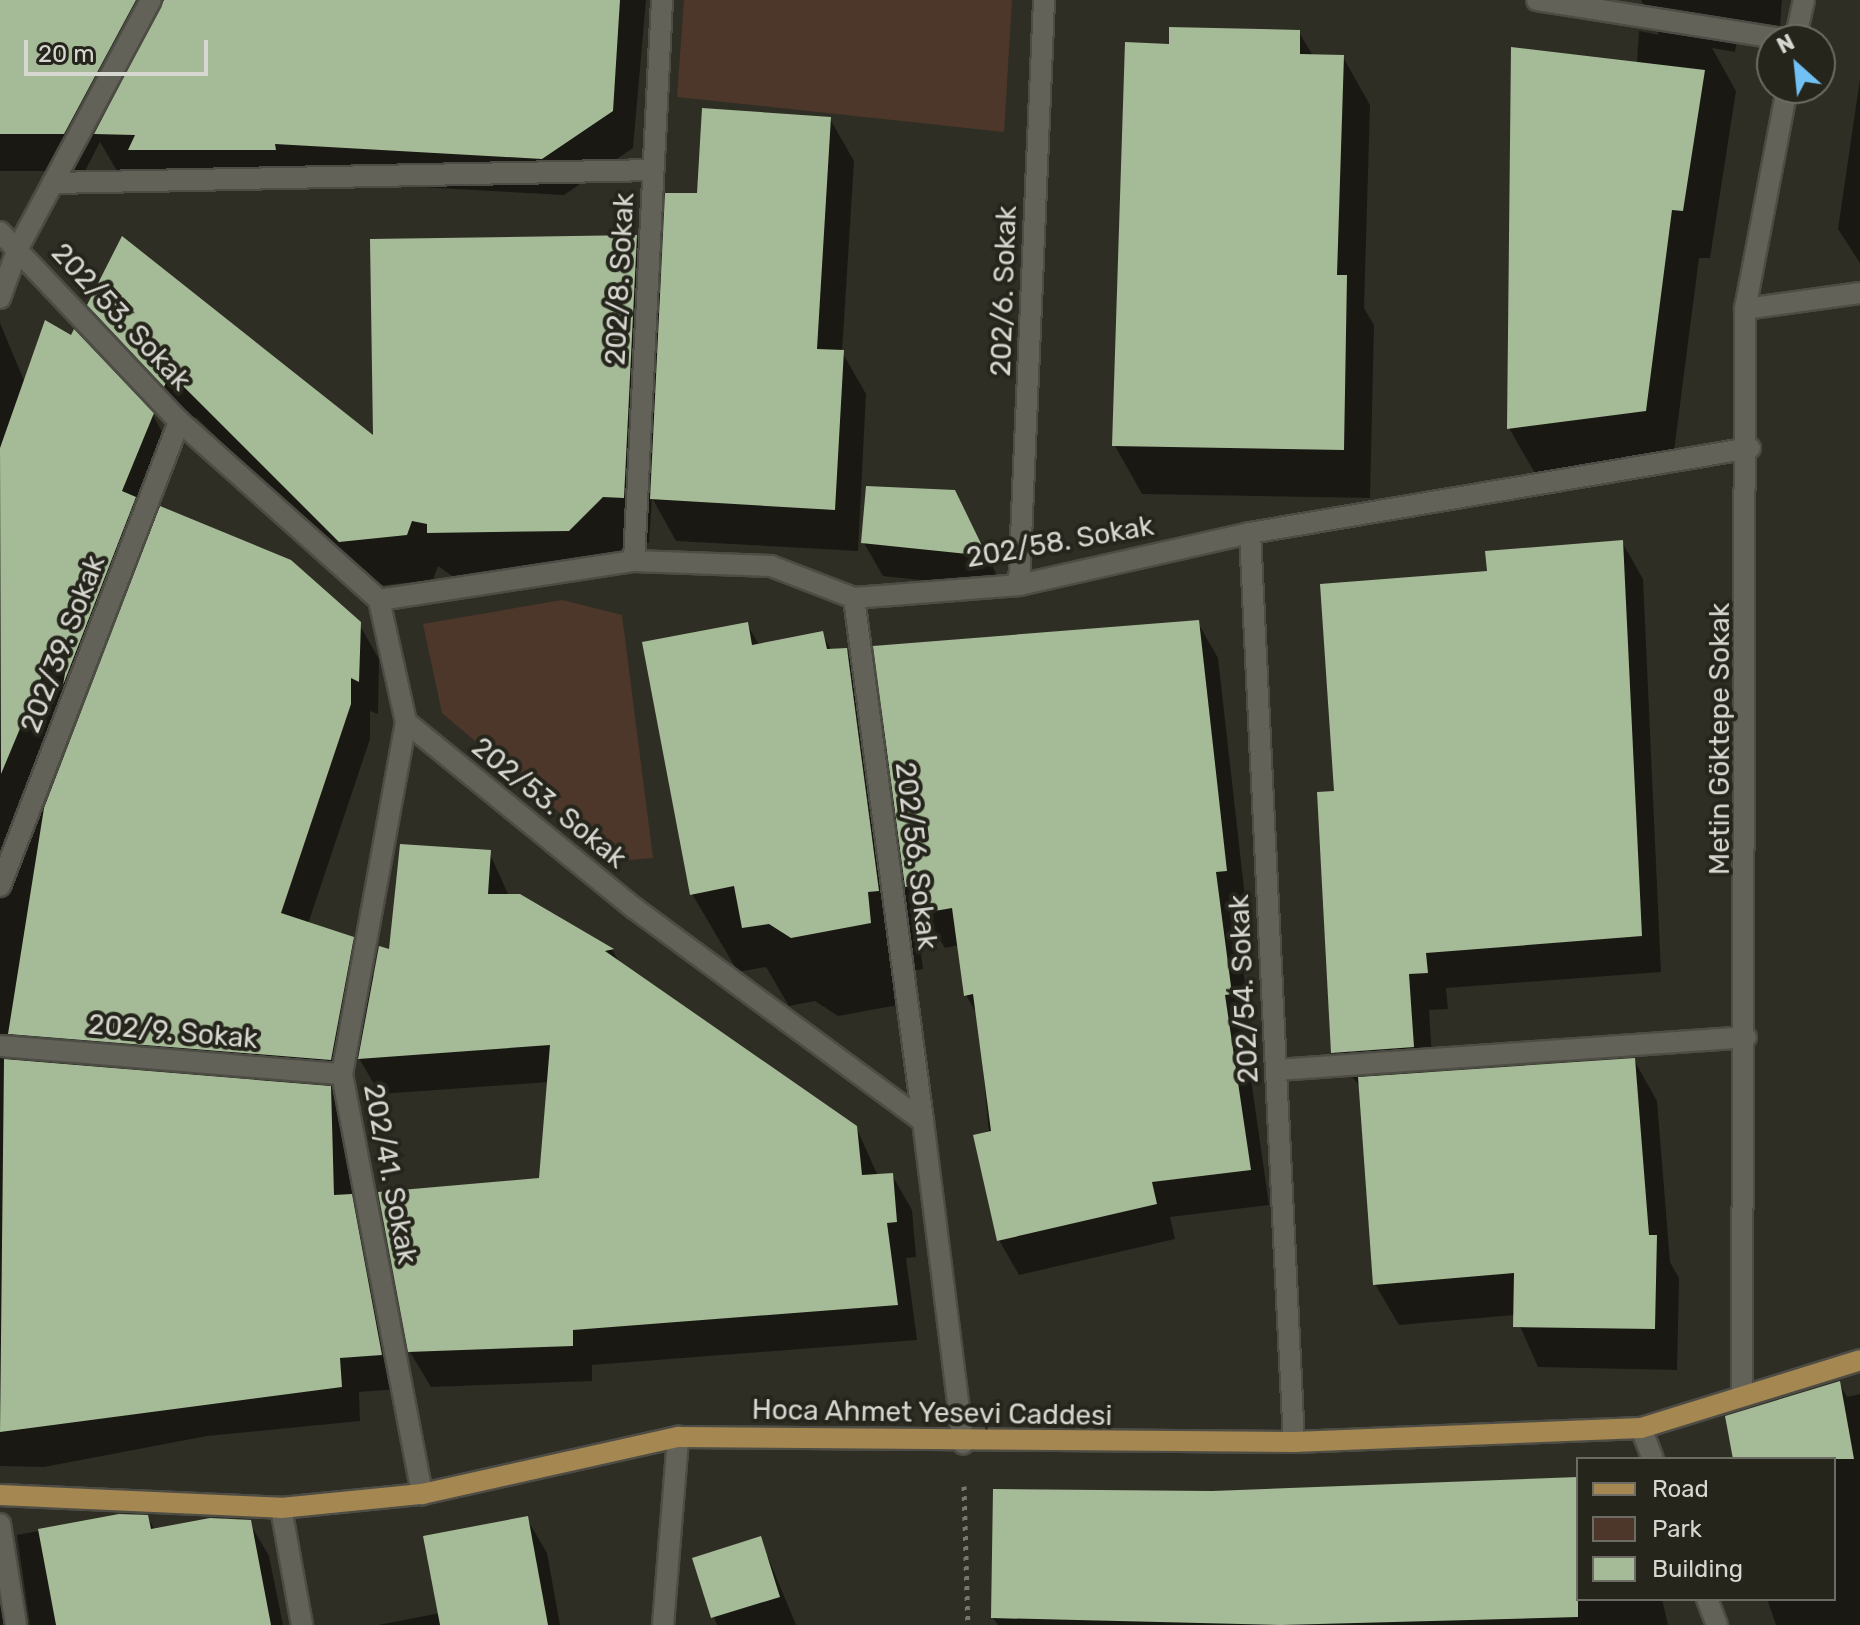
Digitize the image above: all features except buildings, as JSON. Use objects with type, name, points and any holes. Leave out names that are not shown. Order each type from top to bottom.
[{"type":"main road","name":"Hoca Ahmet Yesevi Caddesi","points":[[0,1495],[281,1508],[422,1494],[678,1437],[963,1444],[1294,1442],[1641,1428],[1742,1393],[1860,1360]]},
{"type":"street","points":[[0,298],[18,248],[151,0]]},
{"type":"street","name":"202/8. Sokak","points":[[634,561],[662,0]]},
{"type":"street","name":"202/6. Sokak","points":[[1019,585],[1044,0]]},
{"type":"street","points":[[1537,0],[1756,34]]},
{"type":"street","points":[[1797,24],[1804,0]]},
{"type":"street","name":"Metin Göktepe Sokak","points":[[1742,1393],[1750,448],[1745,309],[1784,104]]},
{"type":"street","points":[[53,183],[653,170]]},
{"type":"street","name":"202/53. Sokak","points":[[0,232],[179,421],[379,600]]},
{"type":"street","points":[[1745,309],[1860,293]]},
{"type":"street","name":"202/39. Sokak","points":[[0,886],[179,421]]},
{"type":"street","name":"202/58. Sokak","points":[[379,600],[634,561],[771,566],[854,598],[1019,585],[1250,533],[1750,448]]},
{"type":"street","name":"202/54. Sokak","points":[[1250,533],[1294,1442]]},
{"type":"street","name":"202/56. Sokak","points":[[854,598],[923,1121]]},
{"type":"street","points":[[379,600],[406,722]]},
{"type":"street","name":"202/53. Sokak","points":[[406,722],[634,908],[923,1121]]},
{"type":"street","name":"202/41. Sokak","points":[[406,722],[342,1074],[422,1494]]},
{"type":"street","points":[[1276,1070],[1746,1037]]},
{"type":"street","name":"202/9. Sokak","points":[[0,1046],[342,1074]]},
{"type":"street","points":[[923,1121],[963,1444]]},
{"type":"street","points":[[1641,1428],[1652,1457]]},
{"type":"street","points":[[663,1625],[678,1437]]},
{"type":"street","points":[[281,1508],[302,1625]]},
{"type":"street","points":[[0,1524],[16,1625]]},
{"type":"street","points":[[1708,1601],[1717,1625]]},
{"type":"path","points":[[963,1444],[968,1625]]},
{"type":"green space","points":[[684,0],[1012,0],[1004,132],[677,97]]},
{"type":"green space","points":[[562,600],[622,615],[653,858],[617,861],[442,713],[423,624]]}]
